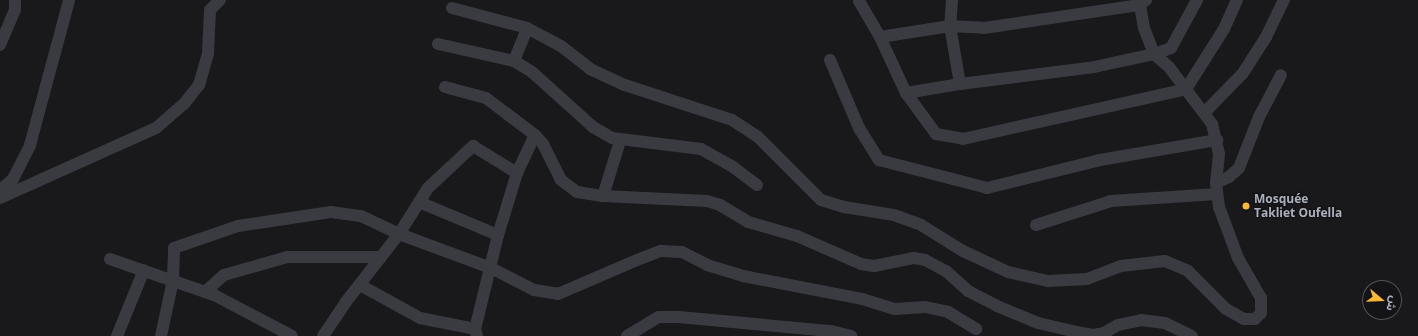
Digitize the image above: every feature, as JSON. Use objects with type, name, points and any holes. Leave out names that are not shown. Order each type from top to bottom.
[{"type":"street","points":[[0,45],[15,10],[15,0]]},
{"type":"street","points":[[0,190],[13,179],[30,145],[69,0]]},
{"type":"street","points":[[0,198],[156,128],[184,104],[199,85],[208,53],[210,10],[220,0]]},
{"type":"street","points":[[952,0],[950,26],[960,84]]},
{"type":"street","points":[[906,93],[960,84],[1094,67],[1154,54],[1171,48],[1197,0]]},
{"type":"street","points":[[860,1],[880,37],[906,93],[936,134],[963,140],[1186,89],[1224,29],[1237,0]]},
{"type":"street","points":[[1205,112],[1243,73],[1266,37],[1284,0]]},
{"type":"street","points":[[452,8],[527,28],[561,46],[590,69],[625,85],[732,120],[758,137],[821,200],[844,207],[894,215],[914,222],[963,251],[1008,272],[1048,281],[1086,279],[1121,266],[1165,261],[1188,271],[1226,308],[1244,318],[1255,319],[1261,313],[1261,298],[1238,258],[1223,221],[1216,188],[1217,140],[1205,112],[1154,54],[1144,28],[1141,2],[984,28],[950,26],[880,37]]},
{"type":"street","points":[[514,61],[527,28]]},
{"type":"street","points":[[438,44],[514,61],[532,72],[593,127],[620,141],[701,149],[733,167],[757,185]]},
{"type":"street","points":[[830,60],[859,128],[879,160],[987,188],[1100,160],[1217,140]]},
{"type":"street","points":[[1036,225],[1111,201],[1216,188],[1239,168],[1259,117],[1281,75]]},
{"type":"street","points":[[444,87],[486,98],[535,135],[543,144],[561,180],[577,192],[603,196],[669,197],[706,201],[720,206],[748,222],[797,236],[861,264],[874,266],[914,258],[925,260],[946,271],[968,291],[997,306],[1038,323],[1076,332],[1093,335],[1104,334],[1118,326],[1141,320],[1165,323],[1192,336]]},
{"type":"street","points":[[360,285],[420,318],[476,333],[498,235],[517,172],[535,135]]},
{"type":"street","points":[[603,196],[620,141]]},
{"type":"street","points":[[324,336],[345,302],[399,234],[428,188],[473,146],[517,172]]},
{"type":"street","points":[[419,202],[498,235]]},
{"type":"street","points":[[161,336],[173,280],[174,248],[238,226],[331,212],[361,216],[399,234],[491,268],[534,290],[558,294],[637,260],[661,252],[682,252],[707,265],[743,276],[862,299],[895,309],[925,307],[948,312],[976,329]]},
{"type":"street","points":[[205,292],[224,275],[286,257],[382,257]]},
{"type":"street","points":[[110,259],[205,292],[267,331],[292,336]]},
{"type":"street","points":[[118,336],[144,270]]},
{"type":"street","points":[[627,336],[659,317],[679,316],[831,330],[851,336]]},
{"type":"place","name":"Mosquée Takliet Oufella","points":[[1246,206]]}]
